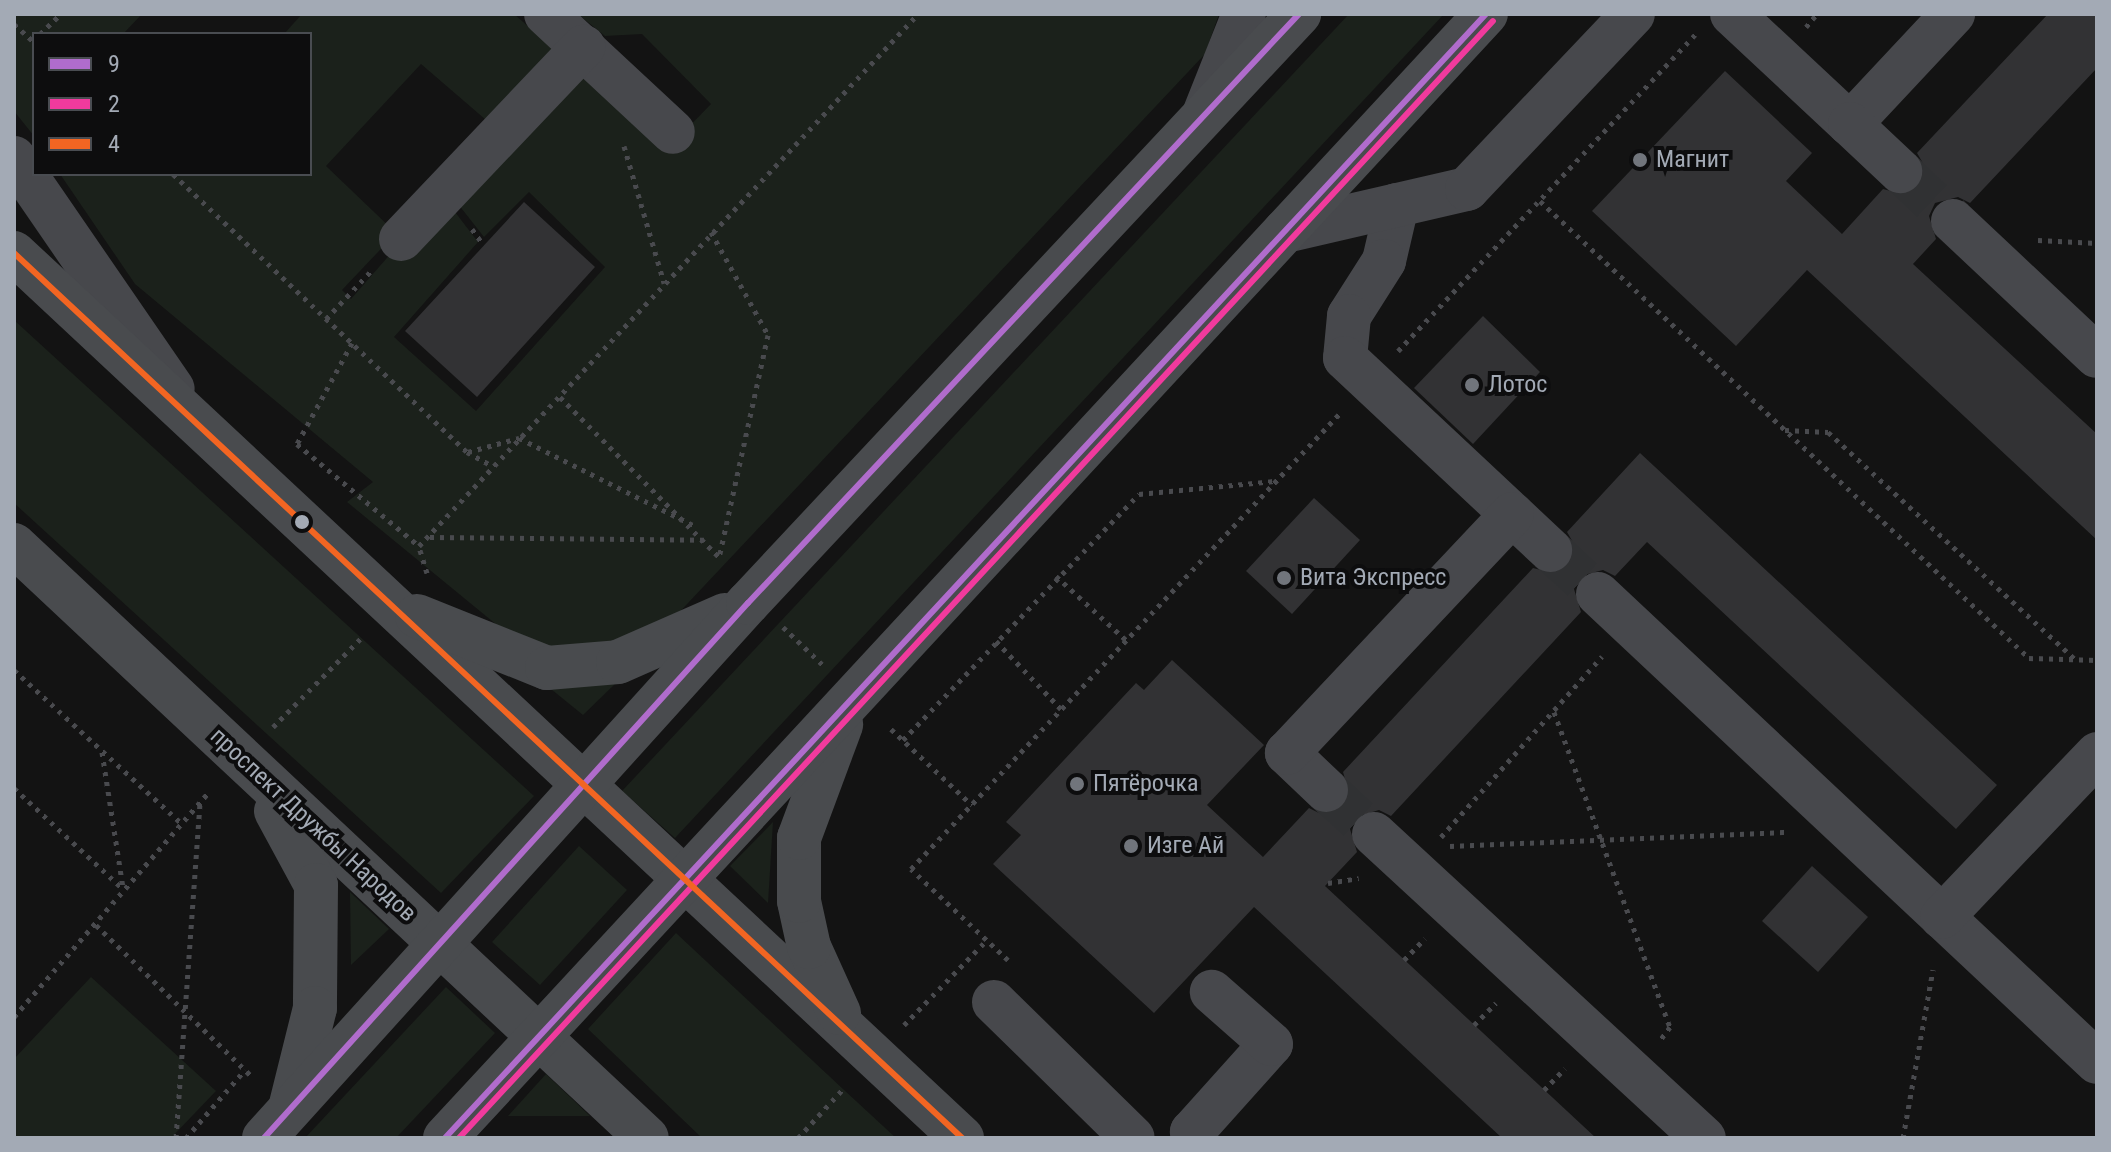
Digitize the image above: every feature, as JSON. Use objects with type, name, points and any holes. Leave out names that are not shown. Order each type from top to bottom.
[{"type":"main road","points":[[277,1124],[584,785],[764,614],[1202,117],[1299,14]]},
{"type":"main road","points":[[445,1138],[685,879],[842,683],[1285,231],[1486,14]]},
{"type":"main road","points":[[14,253],[962,1138]]},
{"type":"main road","name":"проспект Дружбы Народов","points":[[14,545],[254,746],[440,944],[647,1138]]},
{"type":"main road","points":[[392,606],[547,668],[618,662],[764,614]]},
{"type":"main road","points":[[842,683],[799,838],[799,901],[809,947],[846,1030]]},
{"type":"main road","points":[[254,746],[316,885],[315,1008],[277,1124]]},
{"type":"street","points":[[546,14],[673,132]]},
{"type":"street","points":[[1202,117],[1244,14]]},
{"type":"street","points":[[1285,231],[1467,189],[1633,14]]},
{"type":"street","points":[[1850,124],[1953,14]]},
{"type":"street","points":[[1718,20],[1850,124],[1900,171]]},
{"type":"street","points":[[401,239],[583,47]]},
{"type":"street","points":[[14,158],[198,424]]},
{"type":"street","points":[[1397,205],[1384,261],[1349,316],[1345,358],[1550,550]]},
{"type":"street","points":[[1953,221],[2097,356]]},
{"type":"street","points":[[1326,790],[1287,753],[1512,514]]},
{"type":"street","points":[[1598,594],[2097,1062]]},
{"type":"street","points":[[1942,917],[2097,754]]},
{"type":"street","points":[[1374,834],[1704,1138]]},
{"type":"street","points":[[1195,1138],[1192,1132],[1271,1044],[1212,992]]},
{"type":"street","points":[[994,1002],[1133,1138]]},
{"type":"path","points":[[42,32],[61,14]]},
{"type":"path","points":[[419,546],[918,14]]},
{"type":"path","points":[[911,869],[1540,201],[1718,20]]},
{"type":"path","points":[[14,24],[32,40]]},
{"type":"path","points":[[621,136],[664,284]]},
{"type":"path","points":[[175,176],[467,452],[492,466]]},
{"type":"path","points":[[1540,201],[2029,658],[2097,660]]},
{"type":"path","points":[[560,397],[697,527],[719,557],[768,335],[711,232]]},
{"type":"path","points":[[326,319],[401,239]]},
{"type":"path","points":[[352,343],[297,444],[419,546],[427,573]]},
{"type":"path","points":[[1785,430],[1828,432],[2076,660]]},
{"type":"path","points":[[467,452],[519,438],[697,527]]},
{"type":"path","points":[[903,740],[1056,576],[1139,494],[1276,481]]},
{"type":"path","points":[[429,537],[704,540]]},
{"type":"path","points":[[1056,576],[1126,640]]},
{"type":"path","points":[[764,614],[842,683]]},
{"type":"path","points":[[1628,625],[1433,846],[1849,830]]},
{"type":"path","points":[[254,746],[361,638]]},
{"type":"path","points":[[996,641],[1061,709]]},
{"type":"path","points":[[14,670],[181,823]]},
{"type":"path","points":[[1554,712],[1670,1027],[1636,1075]]},
{"type":"path","points":[[891,729],[972,805]]},
{"type":"path","points":[[102,751],[123,889]]},
{"type":"path","points":[[14,788],[123,889]]},
{"type":"path","points":[[14,1017],[210,791]]},
{"type":"path","points":[[176,1138],[200,802]]},
{"type":"path","points":[[1903,1138],[1942,917]]},
{"type":"path","points":[[96,925],[247,1072],[186,1138]]},
{"type":"path","points":[[896,1033],[987,940]]},
{"type":"path","points":[[798,1138],[843,1089]]},
{"type":"shaded area","points":[[14,14],[142,14],[125,32],[32,32],[32,134],[14,111]]},
{"type":"shaded area","points":[[302,14],[514,14],[563,57],[493,126],[421,64],[326,166],[396,233],[342,290],[351,299],[442,195],[478,242],[394,337],[476,411],[605,267],[529,192],[484,237],[447,190],[582,58],[673,143],[711,104],[642,34],[605,36],[578,14],[1219,14],[1205,54],[673,619],[625,647],[568,650],[514,639],[347,502],[373,482],[135,284],[61,176],[312,176],[312,32],[286,32]]},
{"type":"shaded area","points":[[1349,14],[1444,14],[675,838],[622,791]]},
{"type":"shaded area","points":[[14,320],[534,796],[441,893],[14,503]]},
{"type":"shaded area","points":[[617,682],[583,715],[546,685]]},
{"type":"shaded area","points":[[773,822],[768,903],[730,866]]},
{"type":"shaded area","points":[[579,846],[627,890],[540,985],[492,942]]},
{"type":"shaded area","points":[[350,892],[389,929],[351,965]]},
{"type":"shaded area","points":[[676,933],[896,1138],[702,1138],[588,1029]]},
{"type":"shaded area","points":[[91,977],[216,1091],[171,1138],[14,1138],[14,1059]]},
{"type":"shaded area","points":[[446,987],[495,1033],[396,1138],[305,1138]]},
{"type":"shaded area","points":[[546,1074],[590,1116],[508,1116]]},
{"type":"building","points":[[2048,14],[2097,14],[2097,68],[1970,203],[1958,197],[1935,203],[1929,216],[1936,239],[1913,264],[2097,434],[2097,540],[1807,270],[1736,346],[1592,211],[1725,71],[1812,153],[1786,181],[1842,234],[1883,189],[1906,195],[1919,187],[1924,165],[1917,153]]},
{"type":"building","points":[[524,202],[595,267],[477,397],[405,331]]},
{"type":"building","name":"Лотос","points":[[1483,316],[1540,372],[1473,444],[1414,388]]},
{"type":"building","points":[[1640,453],[1997,785],[1956,829],[1647,542],[1615,576],[1603,570],[1580,576],[1574,589],[1581,612],[1391,816],[1379,810],[1356,817],[1350,829],[1357,852],[1325,886],[1596,1138],[1502,1138],[1254,907],[1154,1013],[993,864],[1021,835],[1006,822],[1136,683],[1144,690],[1172,660],[1264,745],[1207,805],[1263,857],[1309,808],[1321,814],[1344,808],[1350,795],[1343,772],[1533,568],[1556,574],[1569,566],[1574,544],[1567,532]]},
{"type":"building","points":[[1314,498],[1360,540],[1292,614],[1246,571]]},
{"type":"building","points":[[1812,866],[1868,917],[1818,972],[1762,921]]},
{"type":"tunnel","points":[[1900,171],[1953,221]]},
{"type":"tunnel","points":[[1550,550],[1598,594]]},
{"type":"tunnel","points":[[1326,790],[1374,834]]},
{"type":"transit line","name":"9","points":[[264,1138],[748,603],[1299,14]]},
{"type":"transit line","name":"9","points":[[445,1138],[1486,14]]},
{"type":"transit line","name":"2","points":[[459,1138],[1493,21]]},
{"type":"transit line","name":"4","points":[[14,253],[962,1138]]},
{"type":"place","name":"Магнит","points":[[1640,160]]},
{"type":"place","name":"Лотос","points":[[1472,385]]},
{"type":"place","name":"Вита Экспресс","points":[[1284,578]]},
{"type":"place","name":"Пятёрочка","points":[[1077,784]]},
{"type":"place","name":"Изге Ай","points":[[1131,846]]}]
